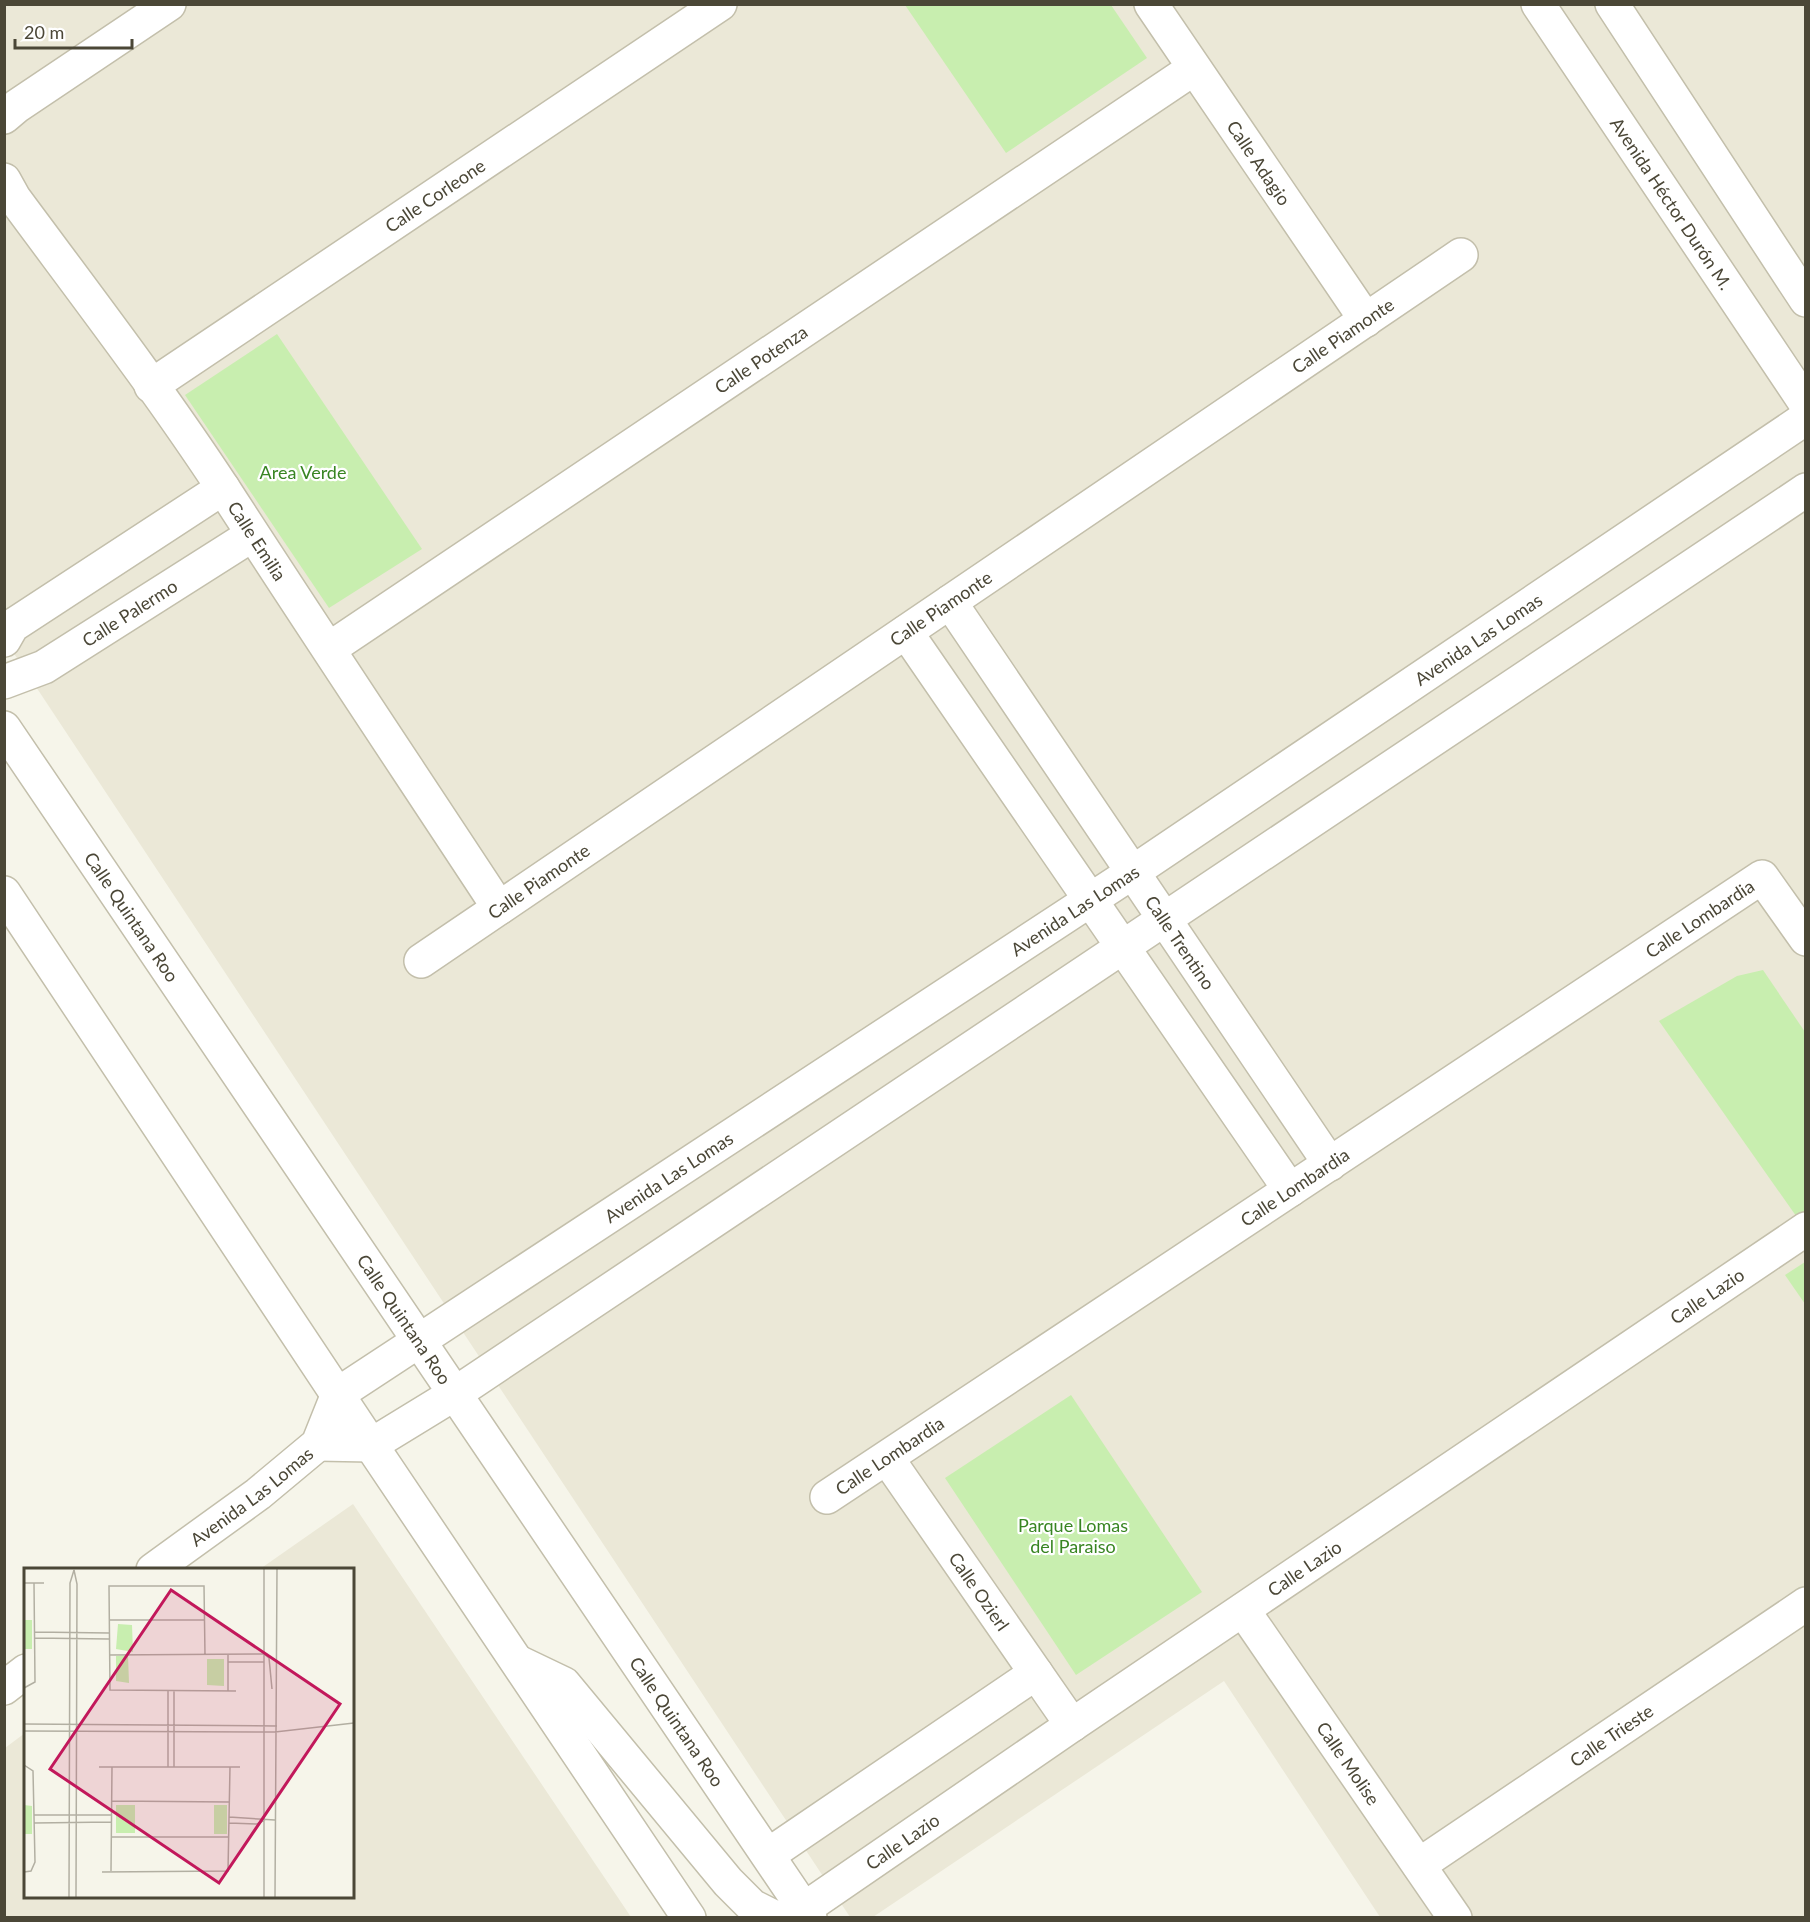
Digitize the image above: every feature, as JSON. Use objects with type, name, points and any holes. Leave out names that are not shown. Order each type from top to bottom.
[{"type":"street","points":[[4,117],[16,106],[169,4]]},
{"type":"street","name":"Calle Corleone","points":[[152,386],[720,4]]},
{"type":"street","name":"Calle Adagio","points":[[1151,4],[1366,321]]},
{"type":"street","name":"Avenida Héctor Durón M.","points":[[1538,4],[1806,404]]},
{"type":"street","points":[[1612,4],[1806,300]]},
{"type":"street","name":"Calle Potenza","points":[[329,649],[1193,69]]},
{"type":"street","name":"Calle Emilia","points":[[4,180],[14,198],[152,386],[223,488],[499,908]]},
{"type":"street","name":"Calle Piamonte","points":[[421,961],[1461,255]]},
{"type":"street","name":"Avenida Las Lomas","points":[[154,1568],[258,1494],[318,1444],[338,1394],[1090,900],[1806,418]]},
{"type":"street","points":[[4,640],[12,626],[223,488]]},
{"type":"street","points":[[371,1445],[456,1393],[1806,490]]},
{"type":"street","name":"Calle Palermo","points":[[4,682],[44,667],[252,535]]},
{"type":"street","name":"Calle Trentino","points":[[950,602],[1330,1164]]},
{"type":"street","points":[[906,632],[1290,1190]]},
{"type":"street","name":"Calle Quintana Roo","points":[[4,728],[768,1855],[792,1915]]},
{"type":"street","name":"Calle Lombardia","points":[[827,1497],[1762,877],[1806,939]]},
{"type":"street","points":[[4,893],[371,1445],[689,1917]]},
{"type":"street","name":"Calle Lazio","points":[[792,1915],[1806,1229]]},
{"type":"street","name":"Avenida Las Lomas","points":[[318,1444],[371,1445]]},
{"type":"street","name":"Calle Ozierl","points":[[886,1458],[1072,1725]]},
{"type":"street","name":"Calle Trieste","points":[[1419,1865],[1806,1604]]},
{"type":"street","name":"Calle Molise","points":[[1243,1610],[1455,1917]]},
{"type":"street","points":[[518,1662],[564,1684],[728,1882],[752,1906],[792,1915]]},
{"type":"street","points":[[4,1688],[24,1673]]},
{"type":"street","points":[[768,1855],[1036,1673]]},
{"type":"shaded area","points":[[4,5],[1805,5],[1805,1917],[1380,1917],[1224,1681],[873,1917],[850,1917],[5,640]]},
{"type":"shaded area","points":[[353,1504],[631,1917],[5,1917],[5,1748],[24,1734],[24,1898],[354,1898],[354,1568],[261,1568]]},
{"type":"green space","points":[[905,5],[1111,5],[1147,58],[1006,153]]},
{"type":"green space","name":"Area Verde","points":[[277,334],[422,549],[329,608],[185,395]]},
{"type":"green space","points":[[1763,970],[1805,1032],[1806,1219],[1801,1223],[1659,1021],[1737,976]]},
{"type":"green space","points":[[1805,1262],[1805,1304],[1785,1275]]},
{"type":"green space","name":"Parque Lomas del Paraiso","points":[[1071,1395],[1202,1592],[1076,1675],[945,1478]]}]
